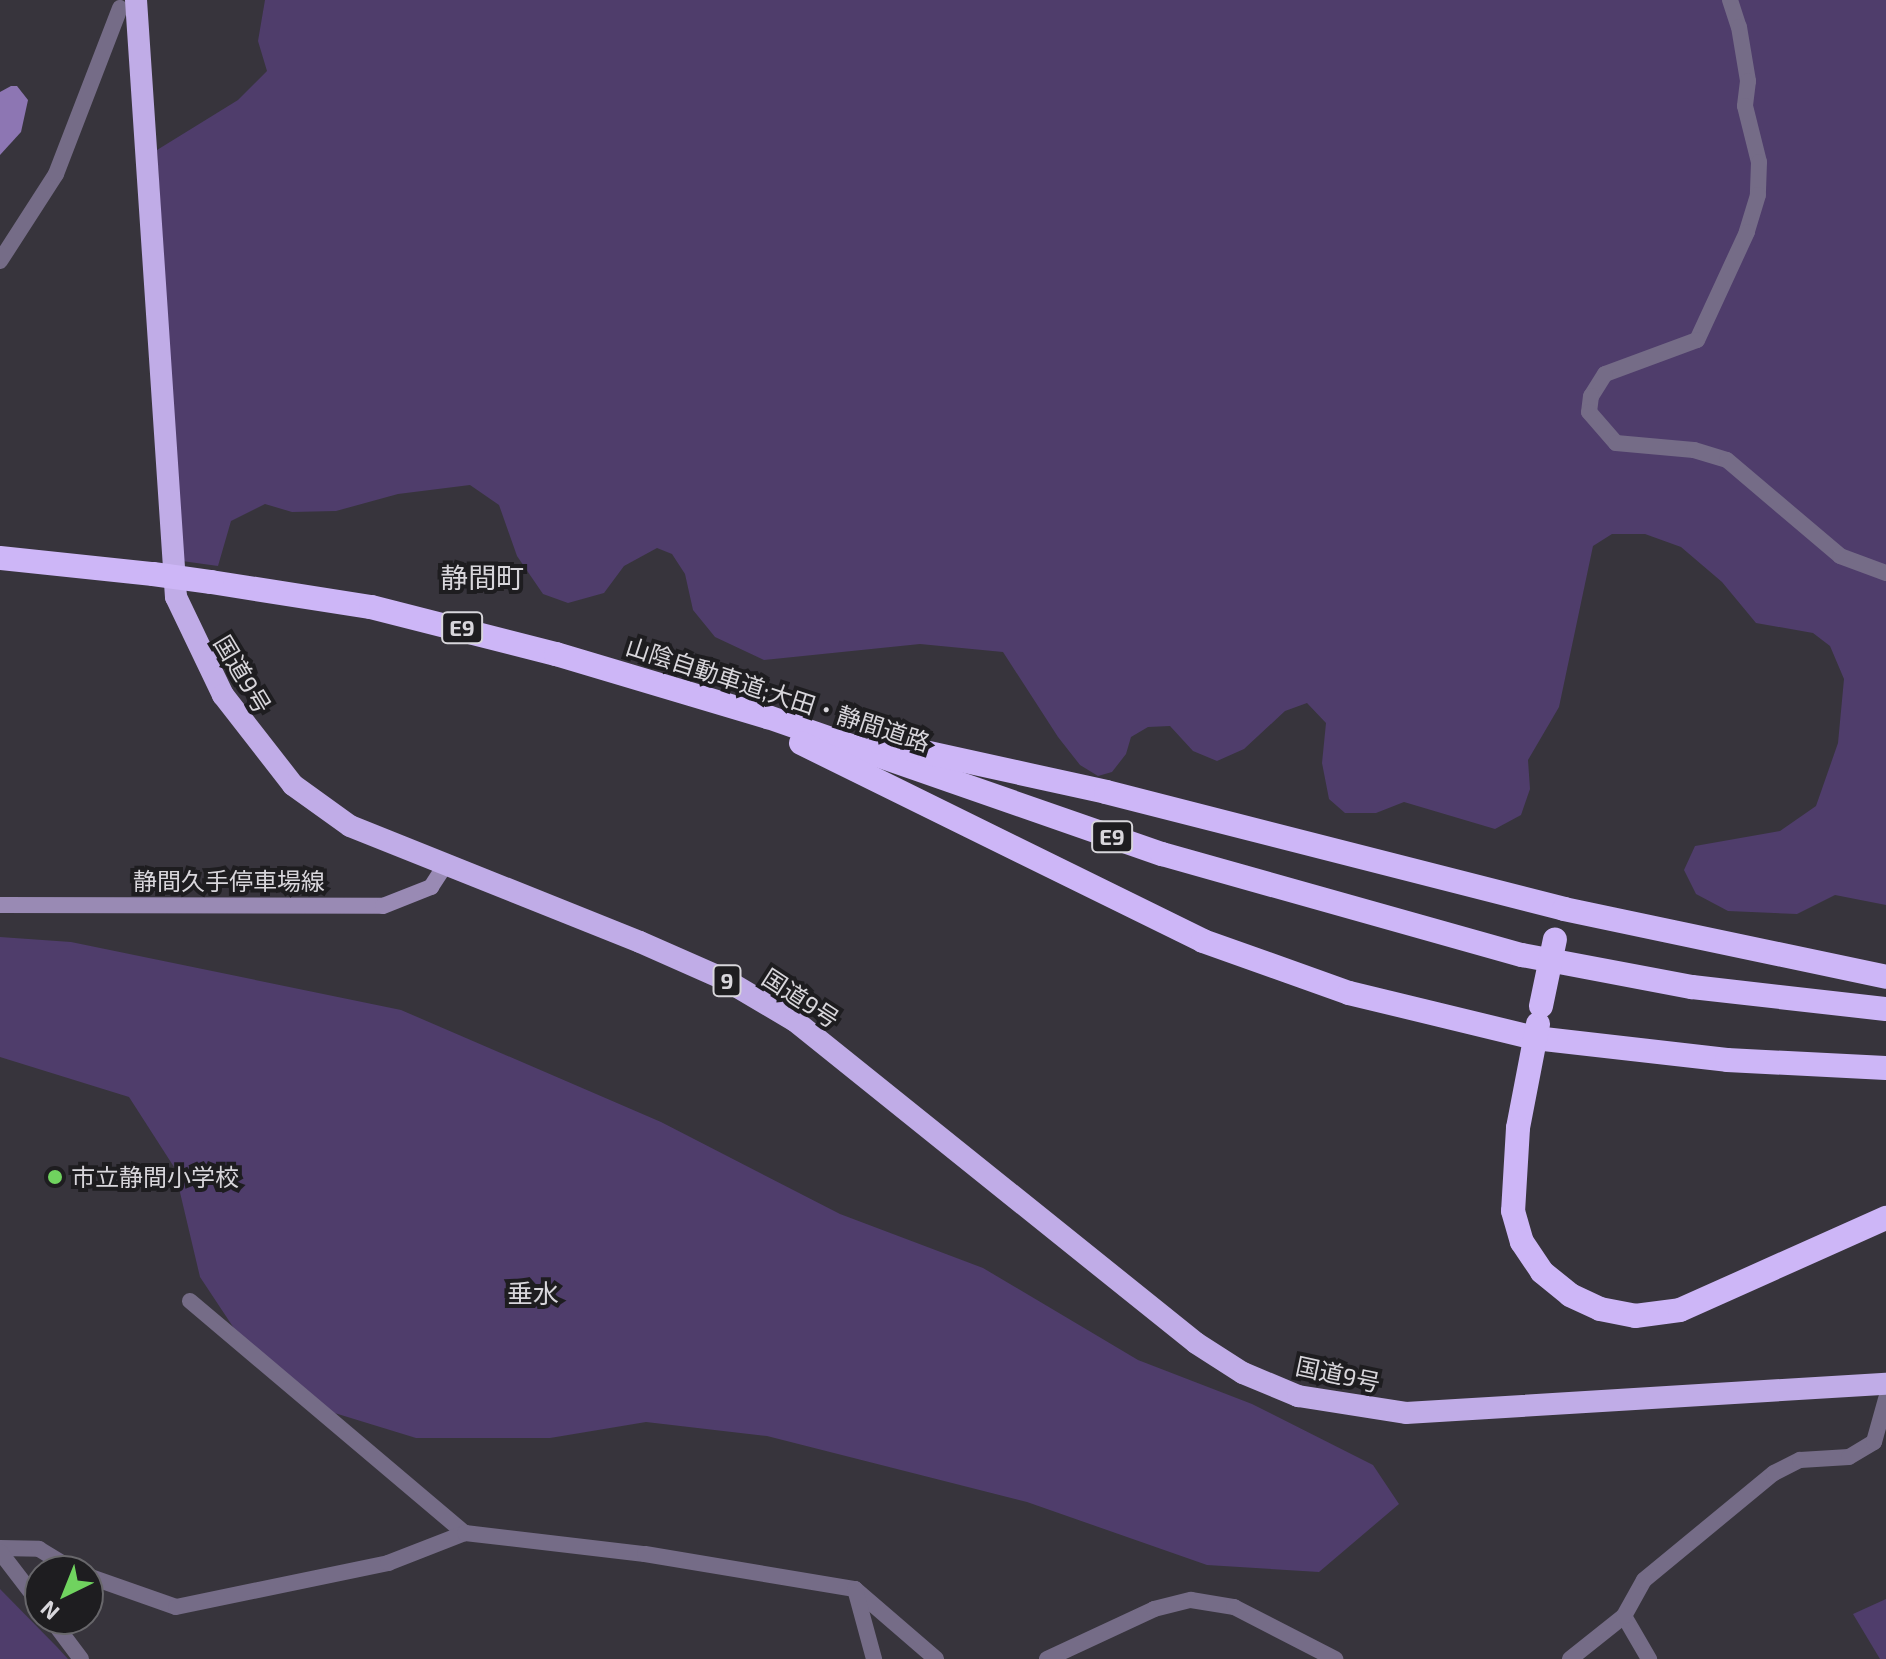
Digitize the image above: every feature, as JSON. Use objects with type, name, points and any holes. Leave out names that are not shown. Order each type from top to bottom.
[{"type":"highway","name":"国道9号","points":[[128,4],[176,597],[223,695],[293,785],[350,826],[444,867],[640,942],[724,979],[795,1021],[1196,1343],[1243,1373],[1298,1396],[1406,1413],[1886,1384]]},
{"type":"highway","name":"山陰自動車道;大田・静間道路","points":[[0,558],[211,582],[460,627],[768,717],[1162,854],[1522,955],[1692,987],[1886,1009]]},
{"type":"highway","points":[[708,699],[1203,941],[1349,993],[1535,1038],[1727,1060],[1886,1068]]},
{"type":"highway","points":[[768,717],[1106,792],[1564,909],[1886,977]]},
{"type":"highway","points":[[1564,909],[1555,939],[1518,1128],[1513,1211],[1528,1252],[1570,1295],[1600,1309],[1635,1316],[1680,1310],[1886,1218]]},
{"type":"main road","name":"静間久手停車場線","points":[[0,905],[383,906],[431,887],[444,867]]},
{"type":"street","points":[[1730,0],[1748,81],[1745,106],[1759,162],[1758,195],[1747,232],[1697,340],[1605,374],[1591,396],[1589,412],[1616,443],[1694,450],[1727,460],[1840,556],[1886,573]]},
{"type":"street","points":[[0,261],[56,174],[128,4]]},
{"type":"street","points":[[190,1301],[359,1439],[465,1533]]},
{"type":"street","points":[[1570,1659],[1624,1616],[1644,1580],[1774,1473],[1800,1460],[1849,1457],[1874,1442],[1886,1399]]},
{"type":"street","points":[[104,1582],[176,1607],[388,1563],[465,1533],[645,1554],[855,1589],[936,1659]]},
{"type":"street","points":[[0,1550],[39,1549],[49,1555]]},
{"type":"street","points":[[0,1550],[24,1582]]},
{"type":"street","points":[[855,1589],[874,1659]]},
{"type":"street","points":[[1047,1659],[1154,1609],[1191,1600],[1234,1607],[1335,1659]]},
{"type":"street","points":[[1624,1616],[1649,1659]]},
{"type":"street","points":[[63,1635],[81,1659]]},
{"type":"shaded area","points":[[265,0],[1886,0],[1886,905],[1835,895],[1797,914],[1728,911],[1696,894],[1684,870],[1695,846],[1780,831],[1816,806],[1838,743],[1844,679],[1830,646],[1813,633],[1756,623],[1722,582],[1681,547],[1645,534],[1612,534],[1593,546],[1559,707],[1528,760],[1530,789],[1521,815],[1495,829],[1404,802],[1376,813],[1345,813],[1329,799],[1322,763],[1326,723],[1307,703],[1285,711],[1244,749],[1217,761],[1193,751],[1170,726],[1148,727],[1131,737],[1126,754],[1112,772],[1098,776],[1080,765],[1058,737],[1003,652],[920,644],[764,660],[715,637],[693,610],[685,574],[672,554],[657,548],[624,566],[604,593],[568,603],[543,594],[517,556],[499,505],[470,485],[398,494],[336,511],[292,512],[265,504],[231,521],[218,566],[182,561],[157,150],[238,100],[267,71],[258,41]]},
{"type":"shaded area","points":[[17,86],[28,100],[21,132],[0,155],[0,92]]},
{"type":"shaded area","points":[[0,937],[71,942],[401,1010],[661,1122],[840,1214],[983,1268],[1138,1360],[1252,1404],[1373,1465],[1399,1504],[1319,1572],[1207,1565],[1027,1502],[767,1436],[646,1422],[550,1438],[416,1438],[328,1411],[259,1366],[200,1277],[174,1167],[129,1097],[0,1057]]},
{"type":"shaded area","points":[[0,1589],[24,1613],[24,1635],[45,1635],[68,1659],[0,1659]]},
{"type":"shaded area","points":[[1886,1599],[1886,1659],[1880,1659],[1853,1614]]},
{"type":"place","name":"市立静間小学校","points":[[55,1177]]},
{"type":"district","name":"静間町","points":[[482,577]]},
{"type":"district","name":"垂水","points":[[533,1293]]}]
